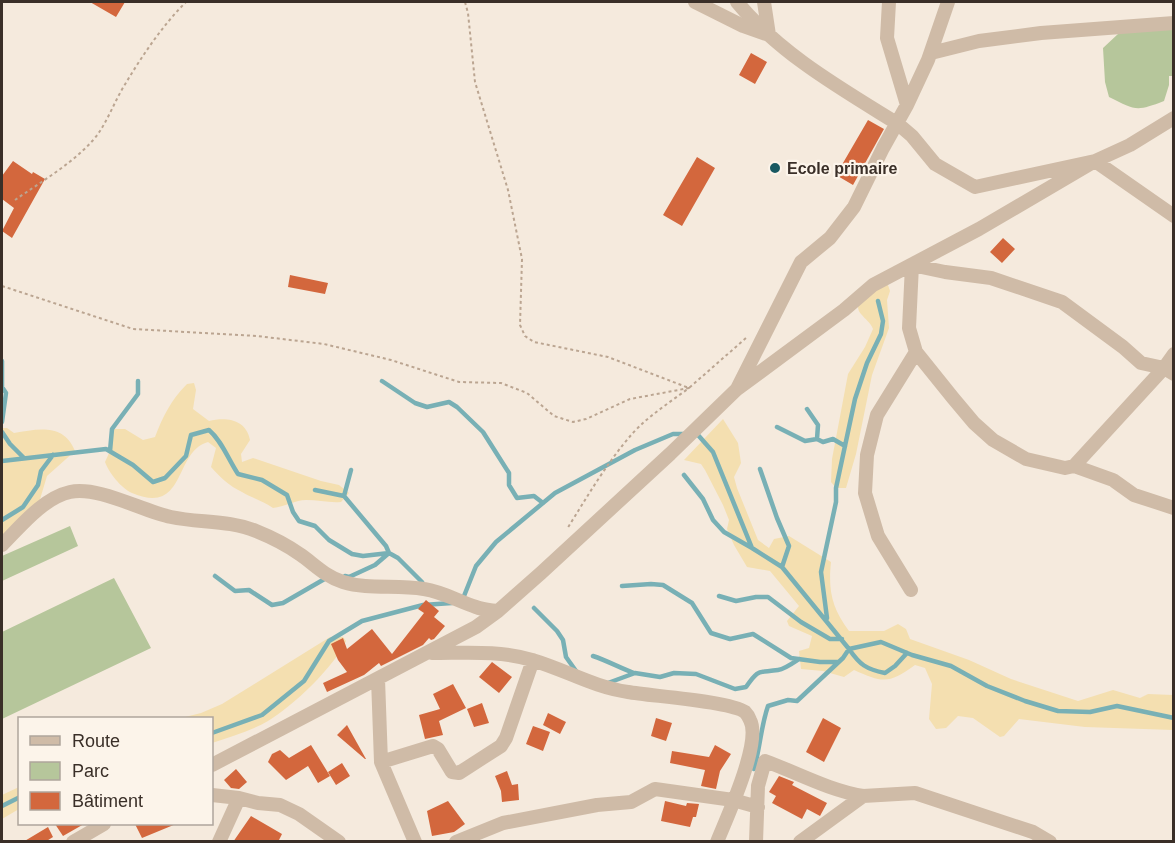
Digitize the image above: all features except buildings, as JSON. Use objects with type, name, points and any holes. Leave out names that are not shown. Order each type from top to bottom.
[{"type":"street","points":[[695,2],[743,26],[768,35]]},
{"type":"street","points":[[737,2],[755,23],[798,60],[898,124],[912,136],[935,164],[975,187],[1095,161],[1173,216]]},
{"type":"street","points":[[764,2],[768,35]]},
{"type":"street","points":[[889,2],[887,38],[907,105]]},
{"type":"street","points":[[736,390],[801,262],[830,237],[854,207],[883,148],[898,124],[931,53],[948,2]]},
{"type":"street","points":[[931,53],[979,41],[1041,33],[1173,23]]},
{"type":"street","points":[[213,764],[476,627],[498,611],[670,454],[736,390],[844,310],[873,285],[979,229],[1095,161],[1130,145],[1173,118]]},
{"type":"street","points":[[912,265],[909,328],[916,352],[974,423],[993,440],[1026,459],[1065,468],[1074,466],[1113,480],[1134,495],[1173,508]]},
{"type":"street","points":[[912,265],[991,278],[1062,302],[1141,363],[1169,371]]},
{"type":"street","points":[[911,590],[879,536],[865,493],[867,455],[876,415],[916,352]]},
{"type":"street","points":[[1074,466],[1169,371],[1173,354]]},
{"type":"street","points":[[2,544],[48,502],[70,492],[89,493],[171,517],[210,520],[254,530],[300,554],[321,571],[342,582],[368,587],[407,586],[426,589],[452,596],[478,608],[498,611]]},
{"type":"street","points":[[427,653],[496,652],[533,660],[596,686],[710,703],[745,712],[751,721],[753,731],[749,760],[717,842]]},
{"type":"street","points":[[381,762],[433,746],[438,749],[452,772],[459,773],[501,746],[506,738],[533,660]]},
{"type":"street","points":[[378,679],[381,762],[415,842]]},
{"type":"street","points":[[756,842],[758,786],[765,761],[793,771],[822,786],[846,793],[863,796],[915,793],[1050,842]]},
{"type":"street","points":[[456,842],[503,823],[597,805],[631,802],[655,789],[733,800],[758,807]]},
{"type":"street","points":[[213,795],[280,805],[299,814],[339,842]]},
{"type":"street","points":[[800,842],[863,796]]},
{"type":"street","points":[[219,842],[239,798]]},
{"type":"street","points":[[73,842],[102,825]]},
{"type":"path","points":[[15,200],[85,148],[99,132],[136,67],[172,17],[186,2]]},
{"type":"path","points":[[465,2],[475,82],[508,190],[522,260],[520,325],[525,336],[534,342],[608,357],[689,388]]},
{"type":"path","points":[[2,286],[133,329],[257,336],[324,344],[391,360],[459,382],[501,383],[527,393],[554,416],[573,422],[586,419],[630,399],[689,388]]},
{"type":"path","points":[[563,536],[585,500],[628,440],[644,423],[689,388],[744,341],[751,332]]},
{"type":"green space","points":[[1173,23],[1173,76],[1169,76],[1164,101],[1136,108],[1109,97],[1105,82],[1103,48],[1118,34]]},
{"type":"green space","points":[[70,526],[78,546],[2,581],[2,556]]},
{"type":"green space","points":[[114,578],[151,648],[2,719],[2,632]]},
{"type":"sand","points":[[877,283],[888,285],[890,291],[887,300],[889,328],[872,375],[856,454],[846,488],[836,488],[831,482],[832,459],[848,374],[873,329],[858,310],[858,306],[862,297]]},
{"type":"sand","points":[[194,383],[196,390],[193,409],[209,421],[222,419],[234,421],[248,433],[250,440],[241,454],[242,462],[253,458],[339,485],[349,493],[341,502],[302,500],[273,508],[233,487],[211,467],[216,448],[208,442],[197,448],[189,457],[178,480],[171,490],[162,496],[150,498],[128,491],[116,480],[105,462],[110,451],[112,429],[125,429],[143,440],[155,437],[164,415],[176,396],[187,384]]},
{"type":"sand","points":[[723,419],[738,443],[741,463],[734,477],[758,540],[769,548],[774,539],[789,536],[831,562],[832,599],[849,631],[884,631],[898,624],[906,629],[910,639],[969,660],[1011,679],[1078,701],[1113,690],[1140,698],[1148,694],[1173,695],[1173,730],[1085,727],[1019,719],[1004,736],[1000,737],[973,718],[958,716],[946,728],[936,729],[929,719],[932,684],[925,668],[915,665],[899,676],[886,679],[879,679],[854,670],[844,677],[823,671],[801,669],[799,651],[809,648],[812,636],[789,626],[787,621],[799,606],[770,571],[747,567],[727,529],[729,520],[705,470],[701,464],[684,460]]},
{"type":"sand","points":[[2,428],[7,428],[14,433],[32,430],[57,432],[70,442],[75,451],[47,476],[38,506],[2,539]]},
{"type":"sand","points":[[330,637],[343,637],[346,641],[323,674],[278,715],[240,734],[213,743],[213,717],[185,717],[222,704]]},
{"type":"sand","points":[[18,787],[18,810],[2,819],[2,795]]},
{"type":"waterway","points":[[827,618],[821,572],[855,399],[867,363],[881,334],[883,321],[878,301]]},
{"type":"waterway","points":[[2,361],[2,387],[6,393],[2,422]]},
{"type":"waterway","points":[[110,451],[112,429],[138,394],[138,381]]},
{"type":"waterway","points":[[382,381],[415,403],[427,407],[449,402],[457,407],[483,432],[509,473],[509,485],[517,498],[534,496],[543,503]]},
{"type":"waterway","points":[[807,409],[818,425],[817,439]]},
{"type":"waterway","points":[[777,427],[805,441],[817,439],[823,442],[833,439],[845,446]]},
{"type":"waterway","points":[[2,461],[106,449],[133,465],[153,482],[165,478],[186,456],[191,435],[209,430],[214,434],[238,474],[262,480],[287,495],[299,521],[315,526],[329,540],[352,554],[363,556],[389,553],[398,558],[422,582]]},
{"type":"waterway","points":[[2,432],[24,458]]},
{"type":"waterway","points":[[462,601],[476,566],[496,542],[555,493],[635,450],[673,434],[687,434]]},
{"type":"waterway","points":[[695,435],[698,435],[713,452],[752,548],[782,567],[849,649],[881,642],[912,655],[951,666],[987,686],[1058,711],[1090,712],[1117,706],[1174,718]]},
{"type":"waterway","points":[[2,520],[23,507],[38,485],[41,471],[53,455]]},
{"type":"waterway","points":[[760,469],[789,546],[782,567]]},
{"type":"waterway","points":[[345,576],[349,577],[375,565],[389,553],[386,546],[344,496],[351,470]]},
{"type":"waterway","points":[[684,475],[703,499],[713,520],[724,532],[752,548]]},
{"type":"waterway","points":[[315,490],[344,496]]},
{"type":"waterway","points":[[215,576],[235,591],[249,590],[272,605],[283,603],[328,577]]},
{"type":"waterway","points":[[622,586],[663,585],[692,603],[711,633],[730,639],[753,634],[791,658],[838,662]]},
{"type":"waterway","points":[[719,596],[736,601],[768,597],[801,622],[830,639],[842,639]]},
{"type":"waterway","points":[[213,733],[262,715],[304,681],[329,641],[362,621],[423,605],[452,603]]},
{"type":"waterway","points":[[534,608],[557,631],[563,640],[566,657],[576,671]]},
{"type":"waterway","points":[[754,769],[768,706],[788,700],[797,701],[843,658],[849,649],[864,666],[885,673],[907,653]]},
{"type":"waterway","points":[[593,656],[634,673]]},
{"type":"waterway","points":[[608,683],[635,673],[660,677],[674,673],[696,674],[735,689],[746,687],[759,672],[781,669],[799,659]]},
{"type":"waterway","points":[[2,806],[18,798]]},
{"type":"place","name":"Ecole primaire","points":[[775,168]]}]
